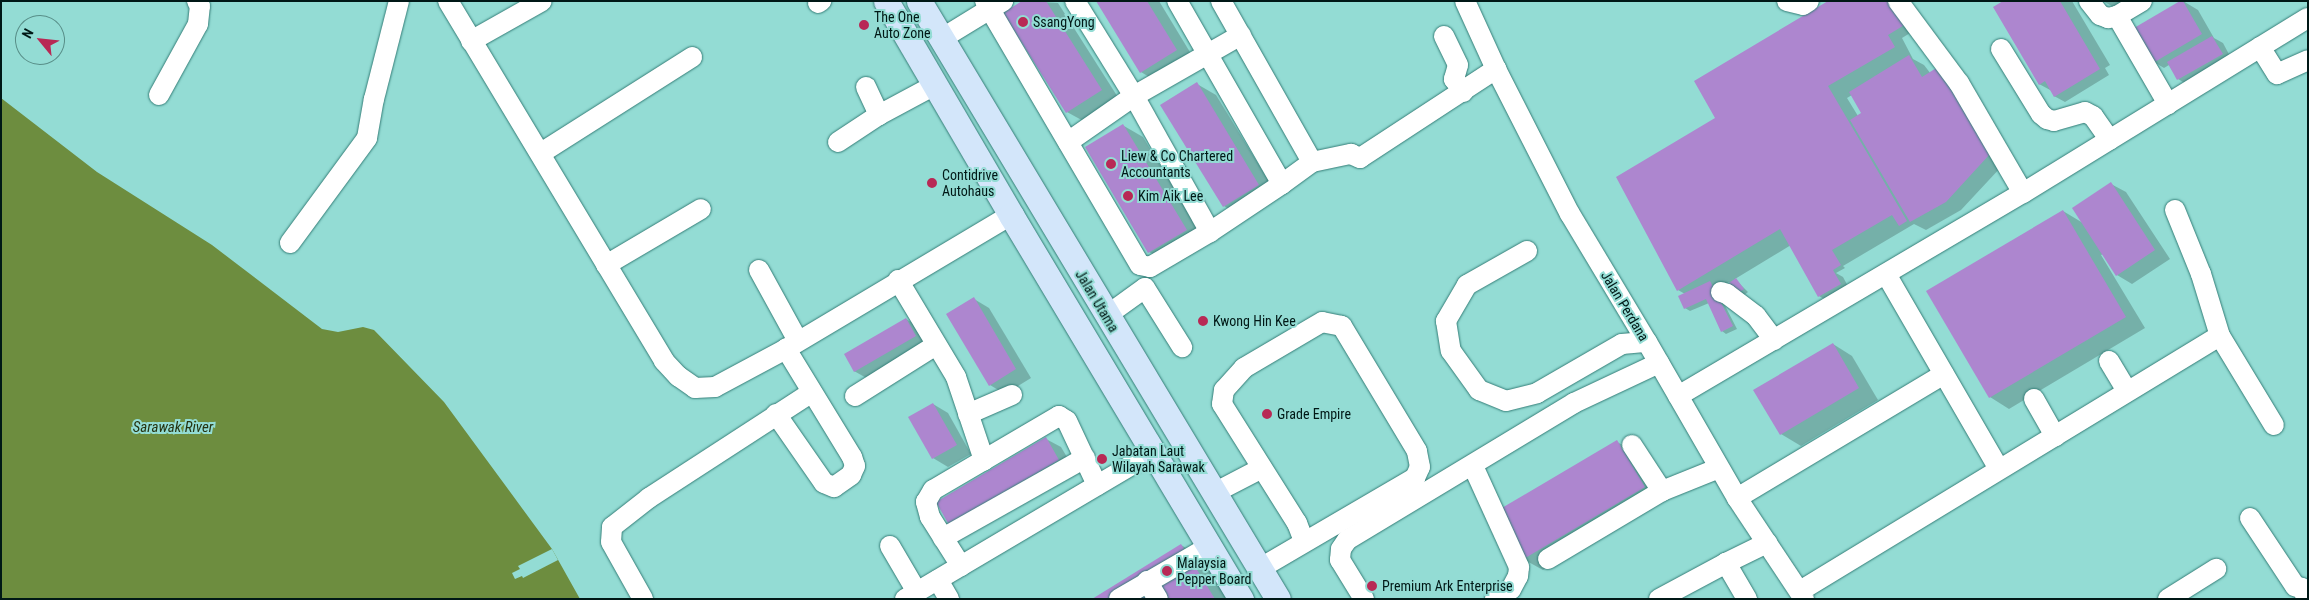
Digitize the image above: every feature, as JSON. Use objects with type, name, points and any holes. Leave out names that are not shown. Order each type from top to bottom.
[{"type":"main road","points":[[886,1],[1011,215],[1241,599]]},
{"type":"main road","name":"Jalan Utama","points":[[919,1],[1106,316],[1278,599]]},
{"type":"street","points":[[159,95],[198,24],[200,6],[197,1]]},
{"type":"street","points":[[290,243],[367,138],[374,99],[399,1]]},
{"type":"street","points":[[448,1],[541,153],[664,361],[678,376],[695,388],[715,387],[792,345],[898,280],[1011,215]]},
{"type":"street","points":[[471,41],[542,1]]},
{"type":"street","points":[[1075,1],[1134,96],[1210,232]]},
{"type":"street","points":[[1177,1],[1282,184]]},
{"type":"street","points":[[1221,1],[1312,162]]},
{"type":"street","name":"Jalan Perdana","points":[[1466,1],[1496,69],[1570,214],[1737,498],[1802,595]]},
{"type":"street","points":[[1787,1],[1803,4],[1809,1]]},
{"type":"street","points":[[1898,1],[1959,83],[2023,193]]},
{"type":"street","points":[[2089,1],[2100,15],[2108,18],[2117,16],[2142,1]]},
{"type":"street","points":[[942,39],[993,4],[1068,142],[1140,265],[1150,267],[1210,232],[1312,162],[1351,154],[1360,158],[1496,69]]},
{"type":"street","points":[[2117,16],[2168,104]]},
{"type":"street","points":[[1678,396],[2023,193],[2308,18]]},
{"type":"street","points":[[1068,142],[1134,96],[1206,53],[1241,35]]},
{"type":"street","points":[[1444,36],[1458,64],[1454,79],[1463,92]]},
{"type":"street","points":[[2260,47],[2277,74],[2308,60]]},
{"type":"street","points":[[2001,49],[2013,64],[2041,114],[2047,119],[2054,121],[2085,112],[2093,116],[2110,140]]},
{"type":"street","points":[[541,153],[692,57]]},
{"type":"street","points":[[838,142],[879,115],[935,85]]},
{"type":"street","points":[[866,88],[879,115]]},
{"type":"street","points":[[606,265],[701,209]]},
{"type":"street","points":[[2175,210],[2201,274],[2220,336],[2274,425]]},
{"type":"street","points":[[1527,251],[1467,285],[1446,321],[1451,351],[1479,390],[1506,401],[1514,399],[1537,392],[1622,344],[1647,342]]},
{"type":"street","points":[[760,270],[812,392],[852,457],[855,466],[851,475],[834,487],[824,483],[776,414]]},
{"type":"street","points":[[1886,274],[1999,469]]},
{"type":"street","points":[[898,280],[956,377],[984,460]]},
{"type":"street","points":[[1106,316],[1145,288],[1182,347]]},
{"type":"street","points":[[1721,292],[1727,294],[1756,316],[1774,340]]},
{"type":"street","points":[[1259,569],[1304,541],[1326,531],[1415,478],[1420,467],[1417,451],[1342,326],[1322,322],[1244,368],[1224,390],[1222,404],[1296,523],[1304,541]]},
{"type":"street","points":[[1802,595],[1999,469],[2220,336]]},
{"type":"street","points":[[855,396],[936,345]]},
{"type":"street","points":[[2109,361],[2128,391]]},
{"type":"street","points":[[1364,599],[1340,560],[1341,549],[1347,540],[1473,466],[1574,403],[1659,363]]},
{"type":"street","points":[[1737,498],[1944,374]]},
{"type":"street","points":[[642,599],[611,542],[612,527],[649,498],[812,392]]},
{"type":"street","points":[[968,414],[1012,395]]},
{"type":"street","points":[[2034,399],[2055,436]]},
{"type":"street","points":[[961,566],[930,516],[926,502],[934,490],[984,460],[1059,416],[1067,421],[1097,485]]},
{"type":"street","points":[[1632,445],[1662,491]]},
{"type":"street","points":[[890,546],[911,595],[1154,452]]},
{"type":"street","points":[[943,538],[1084,458]]},
{"type":"street","points":[[1473,466],[1519,567],[1518,576],[1512,590],[1495,599]]},
{"type":"street","points":[[1214,493],[1262,468]]},
{"type":"street","points":[[1548,559],[1662,491],[1719,468]]},
{"type":"street","points":[[2250,518],[2295,586],[2302,588],[2307,599]]},
{"type":"street","points":[[1659,599],[1767,543]]},
{"type":"street","points":[[1119,599],[1210,546]]},
{"type":"street","points":[[1726,563],[1747,599]]},
{"type":"street","points":[[2168,599],[2216,569]]},
{"type":"street","points":[[938,580],[949,599]]},
{"type":"street","points":[[1147,581],[1158,599]]},
{"type":"water","name":"Sarawak River","points":[[1,98],[97,172],[212,245],[322,329],[338,332],[363,327],[374,330],[444,402],[552,549],[580,599],[1,599]]},
{"type":"pier","points":[[552,549],[558,560],[523,578],[522,576],[515,579],[512,573],[520,569],[518,566]]},
{"type":"building","points":[[1022,1],[1046,1],[1102,90],[1066,113],[1003,13]]},
{"type":"building","points":[[1096,1],[1147,1],[1177,50],[1140,73]]},
{"type":"building","points":[[1828,1],[1893,1],[1906,24],[1888,35],[1895,47],[1828,86],[1907,221],[1899,226],[1892,215],[1832,250],[1841,265],[1833,270],[1841,284],[1818,297],[1780,229],[1677,291],[1616,177],[1715,118],[1694,81]]},
{"type":"building","points":[[2003,1],[2060,1],[2100,69],[2054,97],[2045,81],[2039,85],[1993,7]]},
{"type":"building","points":[[2183,1],[2202,34],[2153,63],[2134,28]]},
{"type":"building","points":[[2212,36],[2223,54],[2177,80],[2167,62]]},
{"type":"building","points":[[1909,55],[1922,77],[1938,67],[1990,154],[1946,202],[1910,222],[1850,120],[1861,113],[1849,92]]},
{"type":"building","points":[[1197,82],[1259,185],[1223,207],[1160,105]]},
{"type":"building","points":[[1123,124],[1187,230],[1148,253],[1085,147]]},
{"type":"building","points":[[2111,182],[2155,250],[2116,276],[2072,208]]},
{"type":"building","points":[[2063,210],[2126,317],[1989,398],[1926,291]]},
{"type":"building","points":[[1736,278],[1744,289],[1737,294],[1729,283]]},
{"type":"building","points":[[1710,281],[1733,326],[1721,332],[1706,299],[1684,309],[1678,296]]},
{"type":"building","points":[[974,297],[1016,369],[989,386],[946,314]]},
{"type":"building","points":[[906,318],[916,336],[854,372],[844,354]]},
{"type":"building","points":[[1833,343],[1859,388],[1780,435],[1753,390]]},
{"type":"building","points":[[933,403],[957,445],[932,459],[908,417]]},
{"type":"building","points":[[1046,437],[1059,460],[949,525],[936,502]]},
{"type":"building","points":[[1617,440],[1645,487],[1522,560],[1495,512]]},
{"type":"building","name":"Malaysia Pepper Board","points":[[1181,544],[1215,599],[1092,599]]},
{"type":"place","name":"SsangYong","points":[[1023,22]]},
{"type":"place","name":"The One Auto Zone","points":[[864,25]]},
{"type":"place","name":"Liew & Co Chartered Accountants","points":[[1111,164]]},
{"type":"place","name":"Contidrive Autohaus","points":[[932,183]]},
{"type":"place","name":"Kim Aik Lee","points":[[1128,196]]},
{"type":"place","name":"Kwong Hin Kee","points":[[1203,321]]},
{"type":"place","name":"Grade Empire","points":[[1267,414]]},
{"type":"place","name":"Jabatan Laut Wilayah Sarawak","points":[[1102,459]]},
{"type":"place","name":"Malaysia Pepper Board","points":[[1167,571]]},
{"type":"place","name":"Premium Ark Enterprise","points":[[1372,586]]}]
